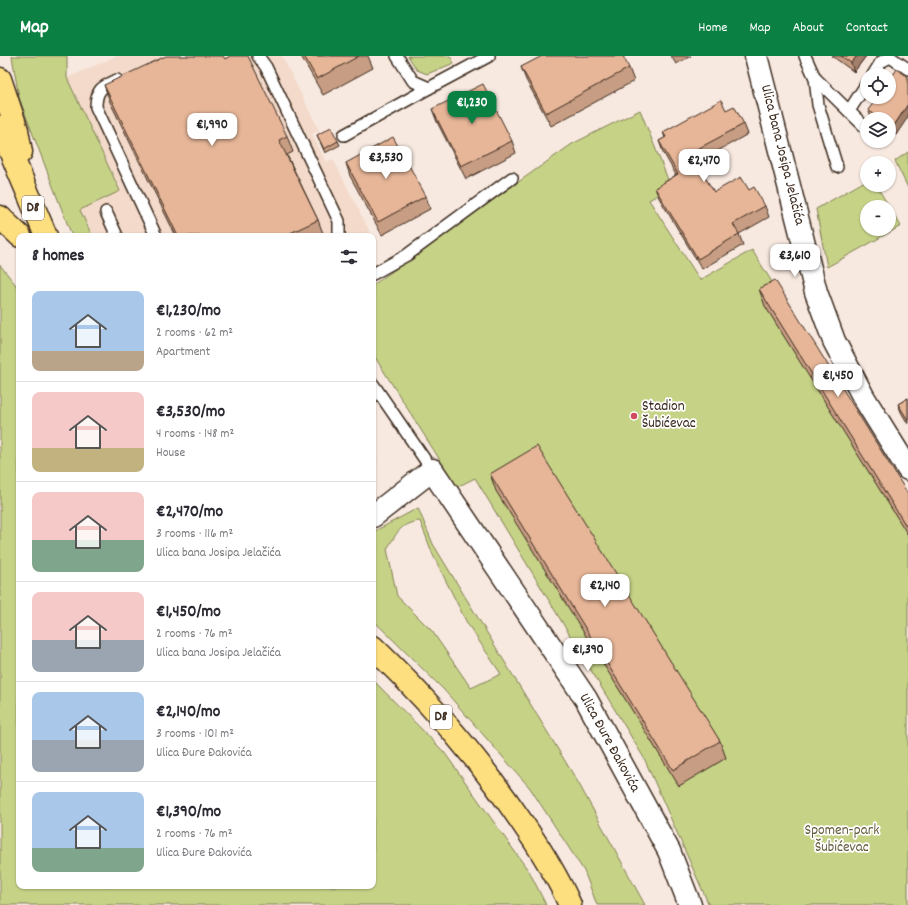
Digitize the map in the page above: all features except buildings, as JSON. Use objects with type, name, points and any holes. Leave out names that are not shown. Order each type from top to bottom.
[{"type":"main road","points":[[0,79],[21,145],[21,180]]},
{"type":"main road","name":"D8","points":[[0,127],[21,180],[45,233]]},
{"type":"main road","points":[[0,217],[17,233]]},
{"type":"main road","name":"D8","points":[[376,650],[418,690],[462,741],[502,792],[541,850],[570,905]]},
{"type":"street","name":"Ulica bana Josipa Jelačića","points":[[756,56],[816,292],[834,341],[864,398],[908,469]]},
{"type":"street","points":[[376,514],[432,470]]},
{"type":"street","name":"Ulica Đure Đakovića","points":[[432,470],[586,699],[669,852],[690,905]]},
{"type":"lane","points":[[258,56],[266,67],[339,221],[339,233]]},
{"type":"lane","points":[[397,56],[413,80],[429,88]]},
{"type":"lane","points":[[344,135],[489,56]]},
{"type":"lane","points":[[805,56],[815,78],[818,105],[838,167]]},
{"type":"lane","points":[[877,68],[881,62],[890,56],[908,69]]},
{"type":"lane","points":[[128,75],[101,88],[96,97],[96,108],[155,233]]},
{"type":"lane","points":[[815,78],[860,122]]},
{"type":"lane","points":[[849,111],[860,94]]},
{"type":"lane","points":[[376,272],[407,255],[512,178]]},
{"type":"lane","points":[[106,212],[116,233]]},
{"type":"lane","points":[[376,388],[432,470]]},
{"type":"shaded area","points":[[116,56],[282,56],[319,130],[312,134],[326,162],[333,159],[370,233],[91,233],[80,210],[120,190],[67,78]]},
{"type":"green space","points":[[12,56],[67,56],[67,78],[120,191],[80,210],[91,233],[71,233],[19,98]]},
{"type":"green space","points":[[408,56],[450,56],[454,63],[427,74],[417,70]]},
{"type":"green space","name":"Stadion Šubićevac","points":[[640,110],[671,187],[649,200],[700,280],[752,250],[908,500],[908,905],[709,905],[644,758],[475,478],[457,487],[376,359],[376,283],[572,144]]},
{"type":"green space","points":[[908,152],[908,188],[896,163],[896,160]]},
{"type":"green space","points":[[860,184],[860,192],[880,192],[885,200],[860,200],[860,236],[883,236],[827,267],[816,209]]},
{"type":"green space","points":[[896,218],[901,226],[896,229]]},
{"type":"green space","points":[[0,265],[16,285],[16,889],[376,889],[376,683],[444,752],[530,873],[546,905],[0,905]]},
{"type":"green space","points":[[418,508],[433,544],[579,784],[645,905],[597,905],[584,871],[530,788],[444,690],[376,623],[376,530]],"holes":[[[420,521],[433,555],[467,623],[501,674],[471,688],[432,631],[397,596],[387,549],[403,527],[413,522]]]},
{"type":"place","name":"Stadion Šubićevac","points":[[634,416]]},
{"type":"park label","name":"Spomen-park Šubićevac","points":[[842,840]]}]
